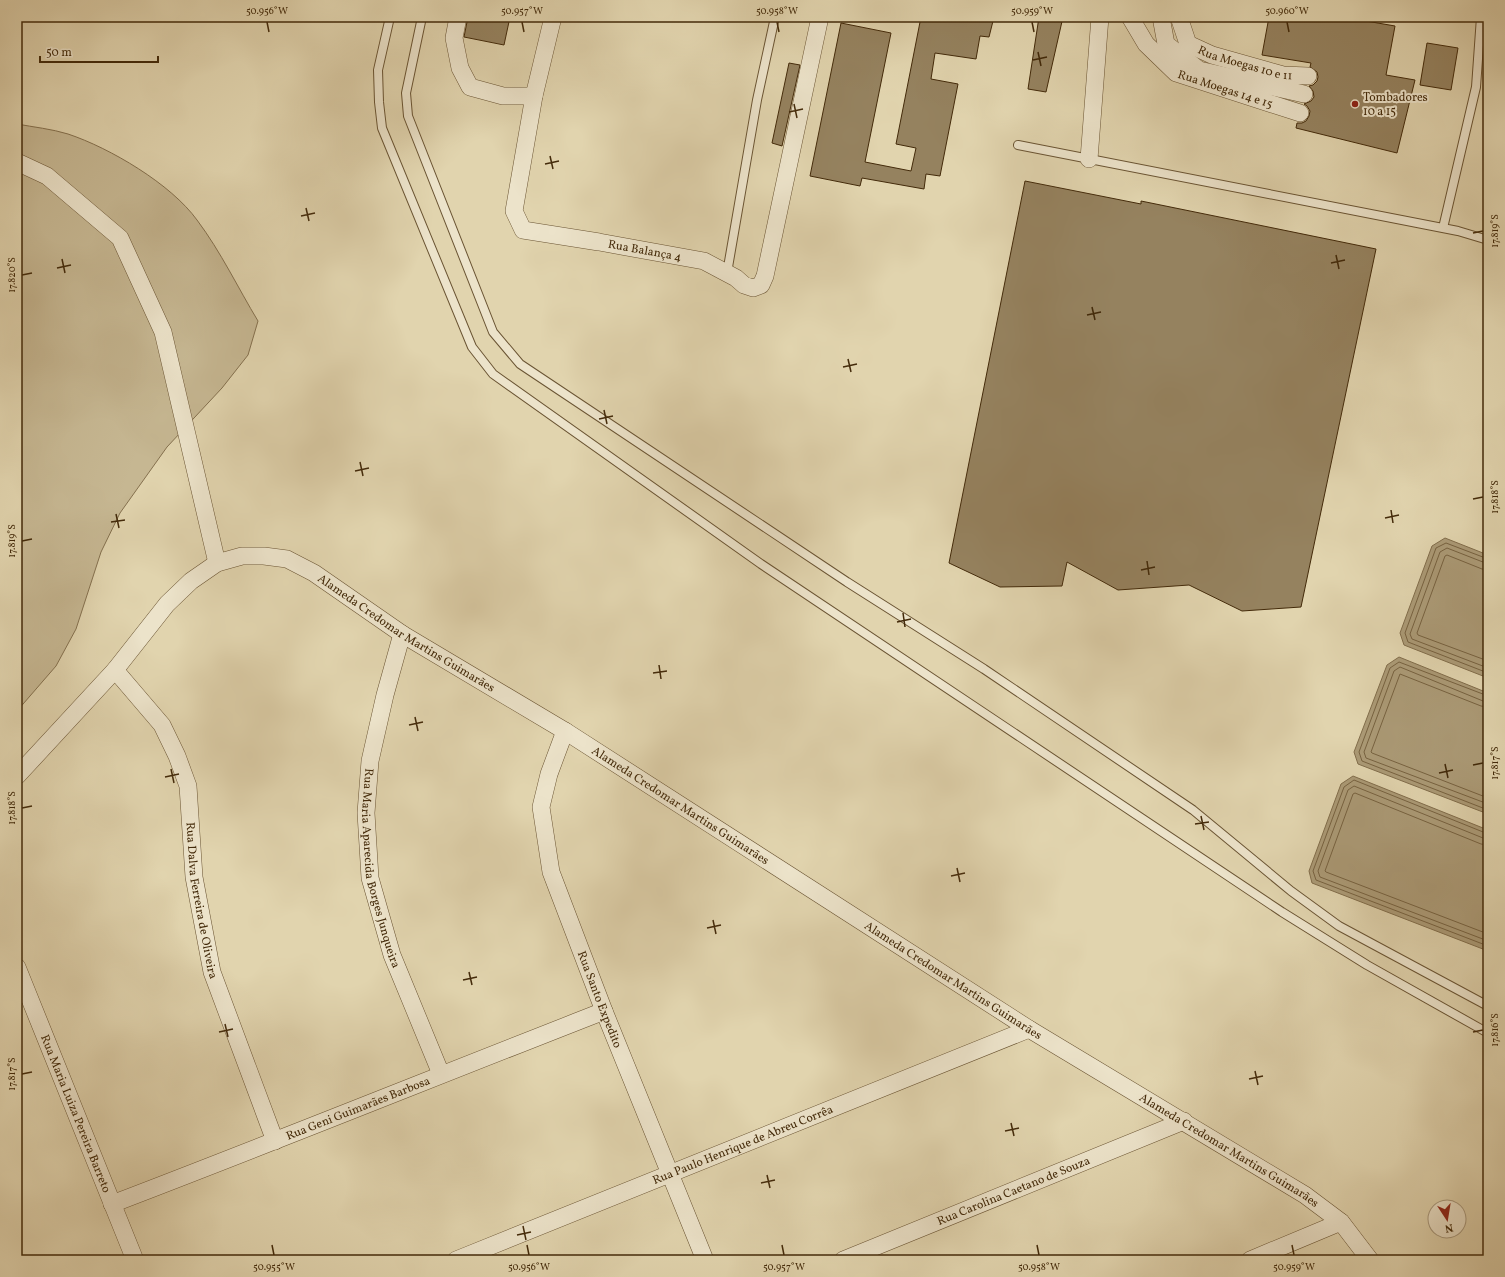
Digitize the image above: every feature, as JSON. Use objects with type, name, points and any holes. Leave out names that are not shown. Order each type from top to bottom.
[{"type":"street","points":[[458,17],[454,38],[460,68],[470,87],[503,96],[534,96],[553,17]]},
{"type":"street","name":"Rua Balança 4","points":[[534,96],[514,211],[523,230],[704,261],[727,273],[744,285],[753,288],[761,285],[765,276],[820,17]]},
{"type":"street","points":[[1089,159],[1100,17]]},
{"type":"street","name":"Rua Moegas 14 e 15","points":[[1130,17],[1146,44],[1176,73],[1300,113]]},
{"type":"street","points":[[1161,17],[1166,44],[1199,70],[1304,94]]},
{"type":"street","name":"Rua Moegas 10 e 11","points":[[1179,17],[1188,44],[1212,55],[1283,75],[1308,76]]},
{"type":"street","points":[[17,162],[47,176],[120,238],[163,332],[217,563]]},
{"type":"street","name":"Alameda Credomar Martins Guimarães","points":[[17,776],[115,670],[167,604],[191,580],[217,563],[242,556],[264,556],[287,559],[314,574],[402,634],[565,731],[1029,1029],[1305,1195],[1341,1222],[1370,1260]]},
{"type":"street","name":"Rua Maria Aparecida Borges Junqueira","points":[[402,634],[384,695],[370,761],[366,813],[370,878],[392,955],[441,1074]]},
{"type":"street","name":"Rua Dalva Ferreira de Oliveira","points":[[115,670],[162,725],[177,756],[188,786],[194,877],[212,972],[275,1141]]},
{"type":"street","name":"Rua Santo Expedito","points":[[565,731],[549,774],[541,808],[551,872],[604,1011],[705,1260]]},
{"type":"street","name":"Rua Maria Luiza Pereira Barreto","points":[[17,967],[135,1260]]},
{"type":"street","name":"Rua Geni Guimarães Barbosa","points":[[112,1204],[604,1011]]},
{"type":"street","name":"Rua Paulo Henrique de Abreu Corrêa","points":[[456,1260],[1029,1029]]},
{"type":"street","name":"Rua Carolina Caetano de Souza","points":[[843,1260],[1184,1121]]},
{"type":"street","points":[[1250,1260],[1341,1222]]},
{"type":"lane","points":[[390,17],[378,70],[379,102],[382,128],[472,347],[493,374],[761,564],[1282,912],[1367,965],[1488,1033]]},
{"type":"lane","points":[[422,17],[406,93],[408,116],[493,332],[520,364],[847,582],[984,669],[1193,810],[1290,891],[1339,926],[1488,1006]]},
{"type":"lane","points":[[727,273],[757,100],[775,17]]},
{"type":"lane","points":[[1443,228],[1476,87],[1481,17]]},
{"type":"lane","points":[[1018,145],[1443,228],[1488,240]]},
{"type":"shaded area","points":[[17,124],[62,132],[85,140],[120,158],[172,193],[186,207],[206,232],[222,257],[258,321],[248,355],[222,388],[167,447],[120,513],[101,552],[76,629],[56,666],[17,711]]},
{"type":"water","points":[[1445,538],[1488,555],[1488,678],[1404,645],[1400,633],[1432,546]]},
{"type":"water","points":[[1399,657],[1488,693],[1488,814],[1358,764],[1354,752],[1387,665]]},
{"type":"water","points":[[1353,776],[1488,830],[1488,951],[1312,883],[1309,871],[1341,784]]},
{"type":"building","points":[[468,17],[510,17],[504,45],[464,37]]},
{"type":"building","points":[[921,17],[994,17],[989,37],[980,36],[976,59],[935,53],[931,79],[958,84],[940,176],[926,174],[924,189],[862,178],[860,186],[810,176],[841,23],[891,33],[865,162],[911,171],[916,148],[896,144]]},
{"type":"building","points":[[1039,17],[1063,17],[1046,92],[1028,89]]},
{"type":"building","points":[[1269,17],[1343,17],[1395,26],[1386,75],[1415,80],[1397,153],[1296,128],[1297,123],[1306,121],[1309,116],[1310,111],[1304,104],[1311,101],[1314,97],[1313,91],[1309,86],[1313,85],[1317,81],[1317,72],[1310,67],[1311,63],[1262,55]]},
{"type":"building","points":[[1427,43],[1458,48],[1451,90],[1420,85]]},
{"type":"building","points":[[789,63],[800,65],[782,146],[772,143]]},
{"type":"building","points":[[1025,181],[1141,204],[1141,201],[1376,249],[1301,607],[1242,611],[1189,585],[1118,590],[1067,562],[1062,586],[1000,587],[949,563]]},
{"type":"place","name":"Tombadores 10 a 15","points":[[1355,104]]}]
